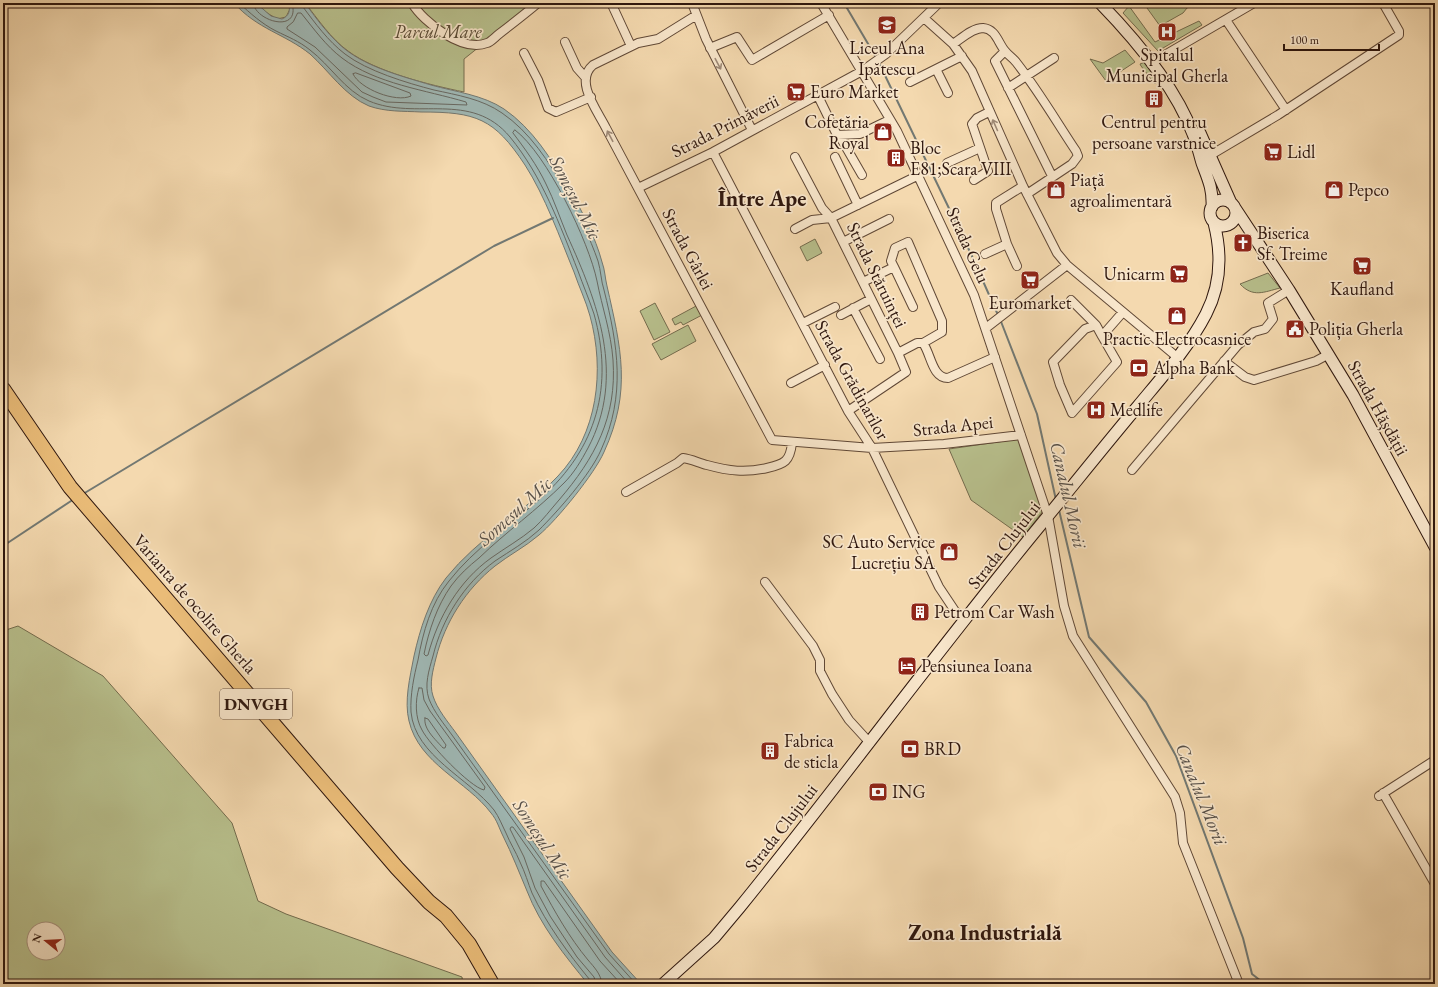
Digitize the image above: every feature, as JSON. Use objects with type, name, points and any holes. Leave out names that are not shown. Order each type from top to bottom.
[{"type":"highway","name":"Varianta de ocolire Gherla","points":[[3,389],[74,492],[397,868],[429,902],[469,955],[484,984]]},
{"type":"highway","name":"Varianta de ocolire Gherla","points":[[429,902],[446,916],[469,944],[492,984]]},
{"type":"main road","points":[[1100,3],[1111,7],[1124,28],[1135,36],[1189,110],[1199,142],[1209,156],[1233,205]]},
{"type":"main road","name":"Strada Clujului","points":[[663,984],[684,966],[724,926],[870,743],[1050,513],[1177,357],[1201,324],[1211,304],[1219,275],[1219,259],[1214,223],[1210,213],[1212,207],[1212,189],[1206,173],[1199,142]]},
{"type":"main road","points":[[1212,207],[1220,201],[1233,205]]},
{"type":"main road","name":"Strada Clujului","points":[[1219,259],[1230,223],[1236,215],[1233,205]]},
{"type":"main road","name":"Strada Hășdății","points":[[1233,205],[1329,354],[1353,395],[1435,548]]},
{"type":"main road","points":[[1214,223],[1221,226],[1230,223],[1248,228]]},
{"type":"street","points":[[412,3],[417,12],[437,28],[462,42],[476,45],[487,43],[538,3]]},
{"type":"street","points":[[692,3],[710,48],[752,130]]},
{"type":"street","name":"Strada Gelu","points":[[821,3],[862,71],[919,175],[974,295],[1021,435],[1050,513],[1064,606],[1073,636],[1176,797],[1180,812],[1184,844],[1239,984]]},
{"type":"street","name":"Strada Primăverii","points":[[638,188],[713,152],[862,71],[886,54],[939,3]]},
{"type":"street","points":[[1154,61],[1254,3]]},
{"type":"street","points":[[1287,3],[1296,3]]},
{"type":"street","points":[[1206,173],[1209,156],[1286,110],[1399,35],[1399,31],[1383,3]]},
{"type":"street","points":[[613,7],[631,46]]},
{"type":"street","points":[[710,48],[737,37],[752,60],[829,15]]},
{"type":"street","points":[[586,73],[593,64],[638,43],[658,39],[696,16]]},
{"type":"street","points":[[924,18],[953,44],[972,71],[1025,190],[1057,253],[1067,265],[1177,357]]},
{"type":"street","points":[[1226,20],[1286,110]]},
{"type":"street","points":[[953,44],[974,30],[983,28],[989,30],[997,37],[1005,51],[1015,60],[1027,77],[1078,156],[1072,164],[1052,176],[996,203],[996,209],[1007,244],[1017,266]]},
{"type":"street","name":"Strada Gârlei","points":[[565,42],[577,68],[586,73],[586,85],[591,97],[628,170],[772,440]]},
{"type":"street","points":[[1005,51],[996,61],[1052,176]]},
{"type":"street","points":[[524,53],[538,80],[548,108],[551,110],[556,112],[591,97]]},
{"type":"street","points":[[910,82],[962,56]]},
{"type":"street","points":[[1008,88],[1054,58]]},
{"type":"street","points":[[936,70],[948,93]]},
{"type":"street","points":[[818,96],[837,135],[839,135],[862,175]]},
{"type":"street","points":[[974,180],[988,172],[972,124],[977,118],[989,112]]},
{"type":"street","points":[[839,135],[860,134],[889,120]]},
{"type":"street","points":[[947,163],[980,148]]},
{"type":"street","name":"Strada Grădinarilor","points":[[713,152],[848,411],[872,448],[939,587],[955,611],[966,619]]},
{"type":"street","points":[[795,157],[822,208],[831,218]]},
{"type":"street","points":[[835,157],[858,205]]},
{"type":"street","name":"Strada Stăruinței","points":[[848,411],[906,372],[831,218],[919,175]]},
{"type":"street","points":[[795,229],[812,220],[831,218]]},
{"type":"street","points":[[843,242],[889,219]]},
{"type":"street","points":[[898,353],[917,343],[923,343],[942,332],[943,327],[942,321],[908,242],[895,248],[891,261],[913,307]]},
{"type":"street","points":[[985,254],[1007,244]]},
{"type":"street","points":[[986,328],[1067,265]]},
{"type":"street","points":[[863,282],[894,267]]},
{"type":"street","points":[[1132,470],[1246,336],[1267,326],[1273,319],[1268,303],[1289,290]]},
{"type":"street","points":[[841,315],[871,299]]},
{"type":"street","points":[[1071,300],[1096,325],[1117,362],[1072,413],[1060,385],[1053,362],[1085,329],[1096,325]]},
{"type":"street","points":[[803,323],[835,307]]},
{"type":"street","points":[[853,308],[880,359]]},
{"type":"street","points":[[1102,336],[1123,312]]},
{"type":"street","points":[[923,343],[937,374],[942,378],[948,378],[995,357]]},
{"type":"street","points":[[1224,361],[1245,378],[1254,380],[1316,361],[1329,354]]},
{"type":"street","points":[[791,383],[825,365]]},
{"type":"street","name":"Strada Apei","points":[[772,440],[792,443],[872,448],[944,444],[1021,435]]},
{"type":"street","points":[[626,492],[678,463],[683,458],[724,470],[748,472],[776,466],[786,462],[790,455],[792,443]]},
{"type":"street","points":[[765,582],[813,646],[820,660],[820,671],[832,694],[849,720],[870,743]]},
{"type":"street","points":[[1435,760],[1381,795],[1435,884]]},
{"type":"green space","points":[[256,3],[288,3],[290,9],[286,17],[277,19],[264,11]]},
{"type":"green space","name":"Parcul Mare","points":[[305,3],[534,3],[464,59],[464,92],[435,86],[404,77],[360,59],[336,41]]},
{"type":"green space","points":[[1153,3],[1195,3],[1187,8],[1183,13],[1160,26],[1147,8]]},
{"type":"green space","points":[[1129,6],[1155,42],[1199,21],[1202,25],[1158,51],[1123,13]]},
{"type":"green space","points":[[1125,50],[1135,62],[1106,81],[1090,59],[1103,63]]},
{"type":"green space","points":[[1145,62],[1160,79],[1155,84],[1140,64]]},
{"type":"green space","points":[[815,239],[822,253],[807,261],[800,247]]},
{"type":"green space","points":[[1268,273],[1280,288],[1259,293],[1249,291],[1240,284]]},
{"type":"green space","points":[[655,303],[670,332],[654,340],[640,311]]},
{"type":"green space","points":[[698,305],[702,315],[683,325],[681,322],[675,325],[672,319]]},
{"type":"green space","points":[[688,325],[696,341],[661,360],[652,344]]},
{"type":"green space","points":[[1019,439],[1043,511],[1023,537],[971,500],[949,449]]},
{"type":"green space","points":[[18,626],[103,676],[232,823],[258,901],[286,914],[462,977],[463,984],[3,984],[3,631]]},
{"type":"water","points":[[234,3],[256,3],[271,16],[282,19],[289,12],[288,3],[305,3],[339,44],[348,52],[370,64],[395,74],[487,100],[504,109],[533,135],[548,155],[573,195],[592,234],[604,268],[620,350],[621,389],[613,430],[604,452],[593,472],[555,519],[534,539],[495,566],[485,575],[458,607],[440,645],[431,687],[435,701],[446,720],[612,952],[641,984],[588,984],[562,951],[532,904],[493,816],[481,802],[433,761],[423,749],[414,736],[409,721],[407,705],[408,689],[416,646],[430,605],[440,587],[446,578],[472,550],[531,502],[558,476],[582,441],[590,421],[595,400],[597,379],[595,337],[587,305],[558,231],[539,190],[525,165],[514,149],[493,128],[470,116],[440,112],[395,111],[369,106],[360,102],[345,90],[310,54],[291,41],[252,19]]},
{"type":"waterway","name":"Canalul Morii","points":[[844,3],[877,59]]},
{"type":"waterway","name":"Canalul Morii","points":[[879,63],[971,254],[998,315]]},
{"type":"waterway","points":[[83,494],[494,246],[553,218]]},
{"type":"waterway","name":"Canalul Morii","points":[[1000,319],[1037,414],[1056,500]]},
{"type":"waterway","points":[[3,546],[74,499]]},
{"type":"waterway","name":"Canalul Morii","points":[[1059,510],[1089,637],[1146,702],[1176,756],[1243,938],[1252,974],[1268,984]]},
{"type":"place","name":"Liceul Ana Ipătescu","points":[[887,25]]},
{"type":"place","name":"Spitalul Municipal Gherla","points":[[1167,32]]},
{"type":"place","name":"Euro Market","points":[[796,92]]},
{"type":"place","name":"Centrul pentru persoane varstnice","points":[[1154,99]]},
{"type":"place","name":"Cofetăria Royal","points":[[883,132]]},
{"type":"place","name":"Lidl","points":[[1273,152]]},
{"type":"place","name":"Bloc E81;Scara VIII","points":[[896,158]]},
{"type":"place","name":"Piață agroalimentară","points":[[1056,190]]},
{"type":"place","name":"Pepco","points":[[1334,190]]},
{"type":"place","name":"Biserica Sf. Treime","points":[[1243,243]]},
{"type":"place","name":"Kaufland","points":[[1362,266]]},
{"type":"place","name":"Unicarm","points":[[1179,274]]},
{"type":"place","name":"Euromarket","points":[[1030,280]]},
{"type":"place","name":"Practic Electrocasnice","points":[[1177,316]]},
{"type":"place","name":"Poliția Gherla","points":[[1295,329]]},
{"type":"place","name":"Alpha Bank","points":[[1139,368]]},
{"type":"place","name":"Medlife","points":[[1096,410]]},
{"type":"place","name":"SC Auto Service Lucrețiu SA","points":[[949,552]]},
{"type":"place","name":"Petrom Car Wash","points":[[920,612]]},
{"type":"place","name":"Pensiunea Ioana","points":[[907,666]]},
{"type":"place","name":"BRD","points":[[910,749]]},
{"type":"place","name":"Fabrica de sticla","points":[[770,751]]},
{"type":"place","name":"ING","points":[[878,792]]},
{"type":"district","name":"Între Ape","points":[[762,198]]},
{"type":"district","name":"Zona Industrială","points":[[985,932]]},
{"type":"water label","name":"Someșul Mic","points":[[576,197]]},
{"type":"water label","name":"Someșul Mic","points":[[514,511]]},
{"type":"water label","name":"Someșul Mic","points":[[543,839]]}]
